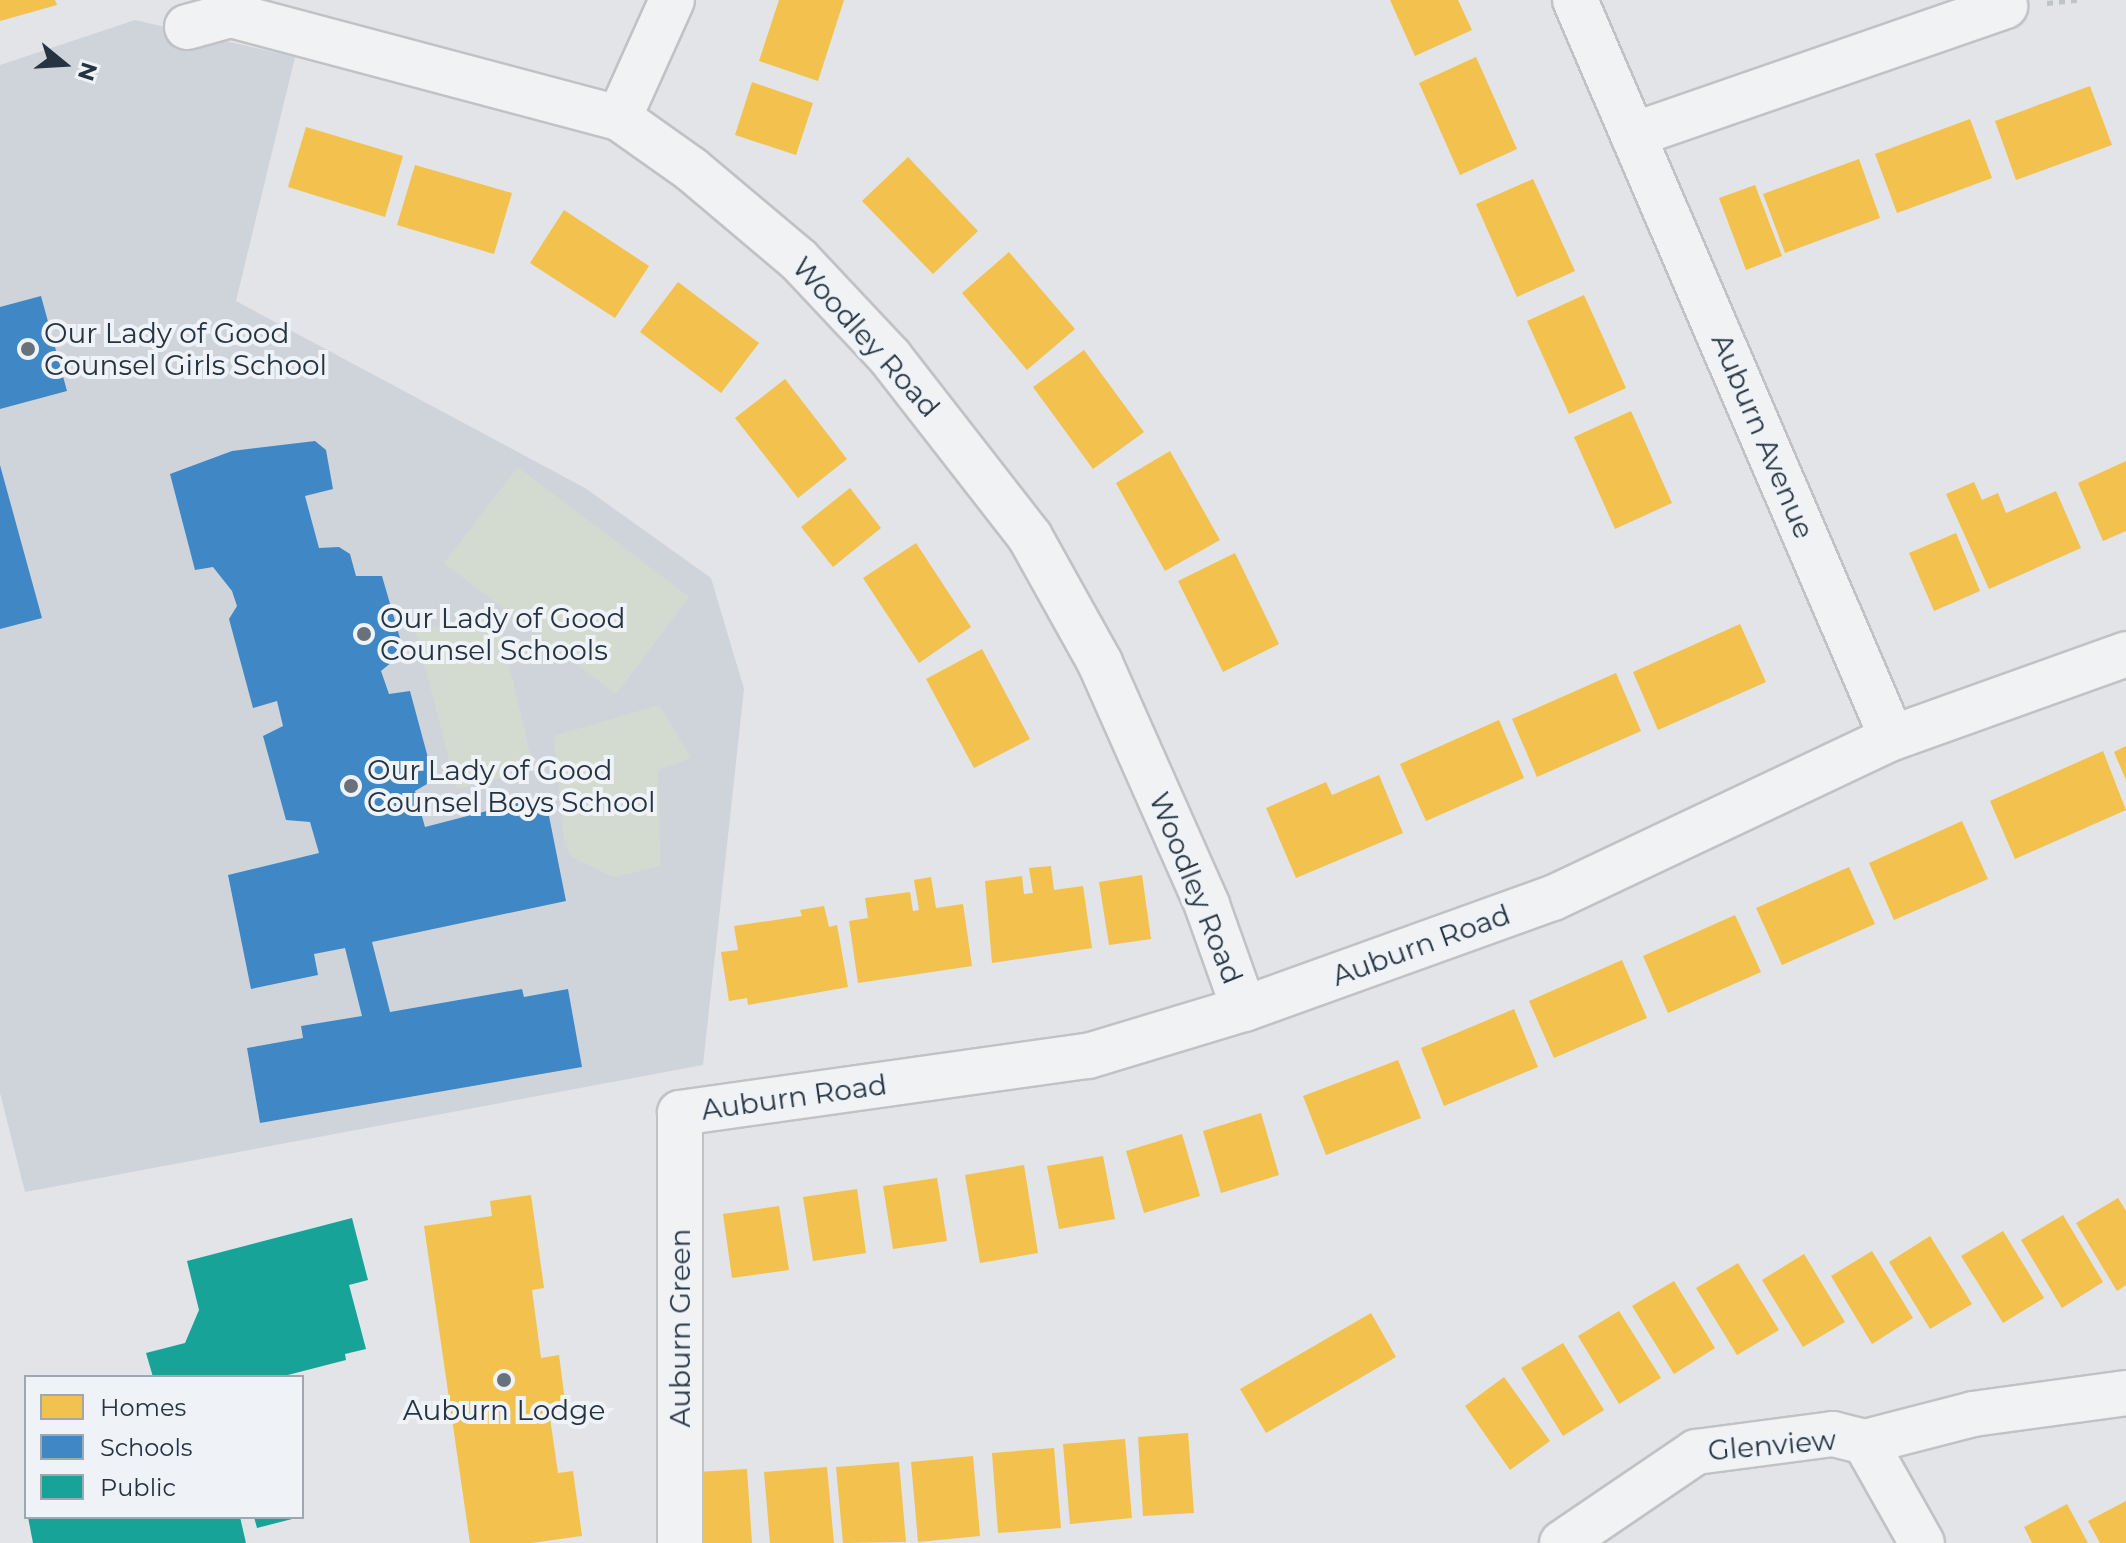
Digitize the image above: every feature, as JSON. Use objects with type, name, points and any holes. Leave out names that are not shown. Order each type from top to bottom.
[{"type":"street","points":[[619,118],[672,0]]},
{"type":"street","name":"Auburn Avenue","points":[[1575,0],[1892,738]]},
{"type":"street","points":[[1633,135],[2005,6]]},
{"type":"street","name":"Woodley Road","points":[[187,27],[231,15],[619,118],[691,169],[799,260],[890,357],[1030,537],[1100,663],[1207,905],[1244,1009]]},
{"type":"street","name":"Auburn Road","points":[[680,1113],[1088,1056],[1244,1009],[1553,898],[1892,738],[2126,654]]},
{"type":"street","name":"Auburn Green","points":[[680,1113],[680,1543]]},
{"type":"street","name":"Glenview","points":[[1562,1543],[1696,1452],[1833,1434],[1865,1442],[1973,1414],[2126,1393]]},
{"type":"street","name":"Glenview","points":[[1865,1442],[1922,1543]]},
{"type":"shaded area","name":"Our Lady of Good Counsel Schools","points":[[135,20],[295,57],[236,301],[585,488],[711,578],[744,689],[703,1065],[25,1192],[0,1093],[0,65]]},
{"type":"shaded area","points":[[518,467],[689,597],[616,694],[444,563]]},
{"type":"shaded area","points":[[496,611],[534,770],[457,789],[416,632]]},
{"type":"shaded area","points":[[659,705],[691,758],[658,770],[660,866],[613,877],[570,856],[565,844],[554,736]]},
{"type":"building: Homes","points":[[0,0],[55,0],[57,5],[0,21]]},
{"type":"building: Homes","points":[[779,0],[844,0],[818,81],[759,61]]},
{"type":"building: Homes","points":[[1390,0],[1458,0],[1472,30],[1415,56]]},
{"type":"building: Homes","points":[[1476,57],[1517,149],[1460,175],[1419,83]]},
{"type":"building: Homes","points":[[752,82],[813,103],[796,155],[735,135]]},
{"type":"building: Homes","points":[[2090,86],[2112,145],[2016,180],[1995,121]]},
{"type":"building: Homes","points":[[1970,119],[1992,178],[1897,213],[1875,154]]},
{"type":"building: Homes","points":[[306,127],[403,156],[385,217],[288,187]]},
{"type":"building: Homes","points":[[908,157],[978,231],[933,274],[862,201]]},
{"type":"building: Homes","points":[[1859,159],[1880,218],[1785,253],[1763,194]]},
{"type":"building: Homes","points":[[415,165],[512,193],[494,254],[397,225]]},
{"type":"building: Homes","points":[[1533,179],[1575,271],[1517,297],[1476,204]]},
{"type":"building: Homes","points":[[1755,185],[1782,256],[1746,270],[1719,198]]},
{"type":"building: Homes","points":[[564,210],[649,266],[615,318],[530,263]]},
{"type":"building: Homes","points":[[1009,252],[1075,329],[1027,370],[962,293]]},
{"type":"building: Homes","points":[[678,282],[759,343],[721,393],[640,332]]},
{"type":"building: Homes","points":[[1584,295],[1626,388],[1569,414],[1527,321]]},
{"type":"building: Homes","points":[[1084,350],[1144,432],[1093,469],[1033,387]]},
{"type":"building: Homes","points":[[785,379],[847,459],[798,498],[735,418]]},
{"type":"building: Homes","points":[[1631,411],[1672,503],[1615,529],[1574,437]]},
{"type":"building: Homes","points":[[1170,451],[1220,540],[1165,571],[1116,483]]},
{"type":"building: Homes","points":[[2126,461],[2126,531],[2103,541],[2078,483]]},
{"type":"building: Homes","points":[[1974,482],[1982,500],[1998,493],[2006,513],[2056,491],[2081,548],[1989,589],[1946,494]]},
{"type":"building: Homes","points":[[850,488],[881,528],[833,567],[801,527]]},
{"type":"building: Homes","points":[[1956,533],[1980,591],[1934,611],[1909,553]]},
{"type":"building: Homes","points":[[916,543],[971,627],[919,663],[863,578]]},
{"type":"building: Homes","points":[[1235,553],[1279,644],[1223,672],[1178,581]]},
{"type":"building: Homes","points":[[1740,624],[1766,682],[1658,730],[1633,672]]},
{"type":"building: Homes","points":[[982,649],[1030,739],[974,768],[926,679]]},
{"type":"building: Homes","points":[[1616,673],[1641,731],[1537,777],[1512,719]]},
{"type":"building: Homes","points":[[1499,720],[1524,778],[1426,821],[1400,764]]},
{"type":"building: Homes","points":[[2126,746],[2126,780],[2114,752]]},
{"type":"building: Homes","points":[[2103,751],[2126,810],[2015,859],[1990,801]]},
{"type":"building: Homes","points":[[1379,775],[1403,833],[1296,878],[1266,808],[1326,782],[1332,795]]},
{"type":"building: Homes","points":[[1962,821],[1988,879],[1894,920],[1869,863]]},
{"type":"building: Homes","points":[[1051,866],[1054,890],[1083,886],[1092,948],[992,963],[985,881],[1022,876],[1024,894],[1033,893],[1029,868]]},
{"type":"building: Homes","points":[[1849,867],[1875,924],[1782,965],[1756,908]]},
{"type":"building: Homes","points":[[1142,875],[1151,939],[1109,945],[1099,882]]},
{"type":"building: Homes","points":[[931,877],[936,908],[963,904],[972,966],[858,983],[849,921],[868,918],[865,898],[910,892],[913,911],[919,910],[914,880]]},
{"type":"building: Homes","points":[[824,906],[829,927],[837,925],[848,987],[748,1005],[747,998],[729,1001],[721,952],[738,950],[734,926],[802,916],[800,910]]},
{"type":"building: Homes","points":[[1735,915],[1761,972],[1668,1013],[1643,956]]},
{"type":"building: Homes","points":[[1622,960],[1647,1018],[1554,1058],[1529,1001]]},
{"type":"building: Homes","points":[[1514,1009],[1538,1067],[1444,1106],[1421,1048]]},
{"type":"building: Homes","points":[[1398,1060],[1421,1118],[1326,1155],[1303,1096]]},
{"type":"building: Homes","points":[[1261,1113],[1279,1175],[1221,1193],[1203,1131]]},
{"type":"building: Homes","points":[[1182,1134],[1200,1196],[1144,1213],[1126,1151]]},
{"type":"building: Homes","points":[[1103,1156],[1115,1219],[1059,1229],[1047,1166]]},
{"type":"building: Homes","points":[[1024,1165],[1038,1253],[980,1263],[965,1175]]},
{"type":"building: Homes","points":[[937,1178],[947,1241],[893,1249],[883,1186]]},
{"type":"building: Homes","points":[[857,1189],[866,1253],[813,1261],[803,1197]]},
{"type":"building: Homes","name":"Auburn Lodge","points":[[531,1195],[544,1288],[532,1290],[541,1358],[559,1355],[565,1401],[548,1404],[558,1473],[573,1471],[582,1536],[531,1543],[470,1543],[424,1226],[492,1216],[490,1201]]},
{"type":"building: Homes","points":[[2118,1198],[2126,1211],[2126,1285],[2117,1291],[2076,1223]]},
{"type":"building: Homes","points":[[779,1206],[789,1270],[732,1278],[723,1214]]},
{"type":"building: Homes","points":[[2063,1215],[2103,1282],[2062,1308],[2021,1240]]},
{"type":"building: Homes","points":[[2003,1231],[2044,1298],[2003,1323],[1961,1256]]},
{"type":"building: Homes","points":[[1930,1236],[1972,1304],[1930,1329],[1889,1262]]},
{"type":"building: Homes","points":[[1872,1251],[1913,1318],[1872,1344],[1831,1276]]},
{"type":"building: Homes","points":[[1804,1254],[1845,1322],[1803,1347],[1762,1280]]},
{"type":"building: Homes","points":[[1738,1263],[1779,1330],[1737,1355],[1696,1288]]},
{"type":"building: Homes","points":[[1674,1281],[1715,1348],[1674,1374],[1632,1306]]},
{"type":"building: Homes","points":[[1619,1311],[1661,1378],[1619,1404],[1578,1336]]},
{"type":"building: Homes","points":[[1371,1313],[1396,1357],[1266,1433],[1240,1389]]},
{"type":"building: Homes","points":[[1563,1343],[1604,1410],[1563,1436],[1521,1368]]},
{"type":"building: Homes","points":[[1504,1377],[1550,1441],[1510,1470],[1465,1406]]},
{"type":"building: Homes","points":[[1188,1433],[1194,1513],[1143,1516],[1138,1437]]},
{"type":"building: Homes","points":[[1125,1439],[1132,1518],[1070,1524],[1063,1444]]},
{"type":"building: Homes","points":[[1054,1448],[1061,1528],[998,1533],[992,1453]]},
{"type":"building: Homes","points":[[973,1456],[980,1536],[918,1542],[911,1462]]},
{"type":"building: Homes","points":[[899,1462],[906,1542],[843,1543],[836,1467]]},
{"type":"building: Homes","points":[[827,1467],[834,1543],[770,1543],[764,1472]]},
{"type":"building: Homes","points":[[747,1469],[752,1543],[702,1543],[697,1472]]},
{"type":"building: Homes","points":[[2126,1501],[2126,1543],[2100,1543],[2088,1521]]},
{"type":"building: Homes","points":[[2067,1504],[2088,1543],[2032,1543],[2024,1527]]},
{"type":"building: Schools","name":"Our Lady of Good Counsel Girls School","points":[[41,296],[67,391],[0,409],[0,307]]},
{"type":"building: Schools","name":"Our Lady of Good Counsel Boys School","points":[[315,441],[326,450],[333,489],[305,496],[319,548],[339,547],[350,554],[356,576],[382,576],[404,652],[381,671],[389,694],[410,691],[434,780],[415,791],[425,827],[545,796],[566,901],[372,942],[390,1012],[522,989],[524,997],[568,989],[582,1067],[260,1123],[247,1048],[303,1038],[301,1026],[362,1016],[345,948],[314,954],[318,975],[251,989],[228,875],[319,853],[310,822],[286,820],[263,736],[283,726],[277,701],[253,708],[229,619],[237,606],[232,591],[213,567],[195,570],[170,474],[232,451]]},
{"type":"building: Schools","points":[[0,465],[42,618],[0,629]]},
{"type":"building: Public","points":[[352,1218],[368,1280],[349,1285],[366,1349],[345,1354],[346,1360],[288,1375],[152,1375],[146,1353],[185,1343],[199,1310],[187,1261]]},
{"type":"building: Public","points":[[28,1519],[240,1519],[246,1543],[33,1543]]},
{"type":"building: Public","points":[[255,1519],[292,1519],[257,1528]]},
{"type":"place","name":"Our Lady of Good Counsel Girls School","points":[[28,349]]},
{"type":"place","name":"Our Lady of Good Counsel Schools","points":[[364,634]]},
{"type":"place","name":"Our Lady of Good Counsel Boys School","points":[[351,786]]},
{"type":"place","name":"Auburn Lodge","points":[[504,1380]]}]
